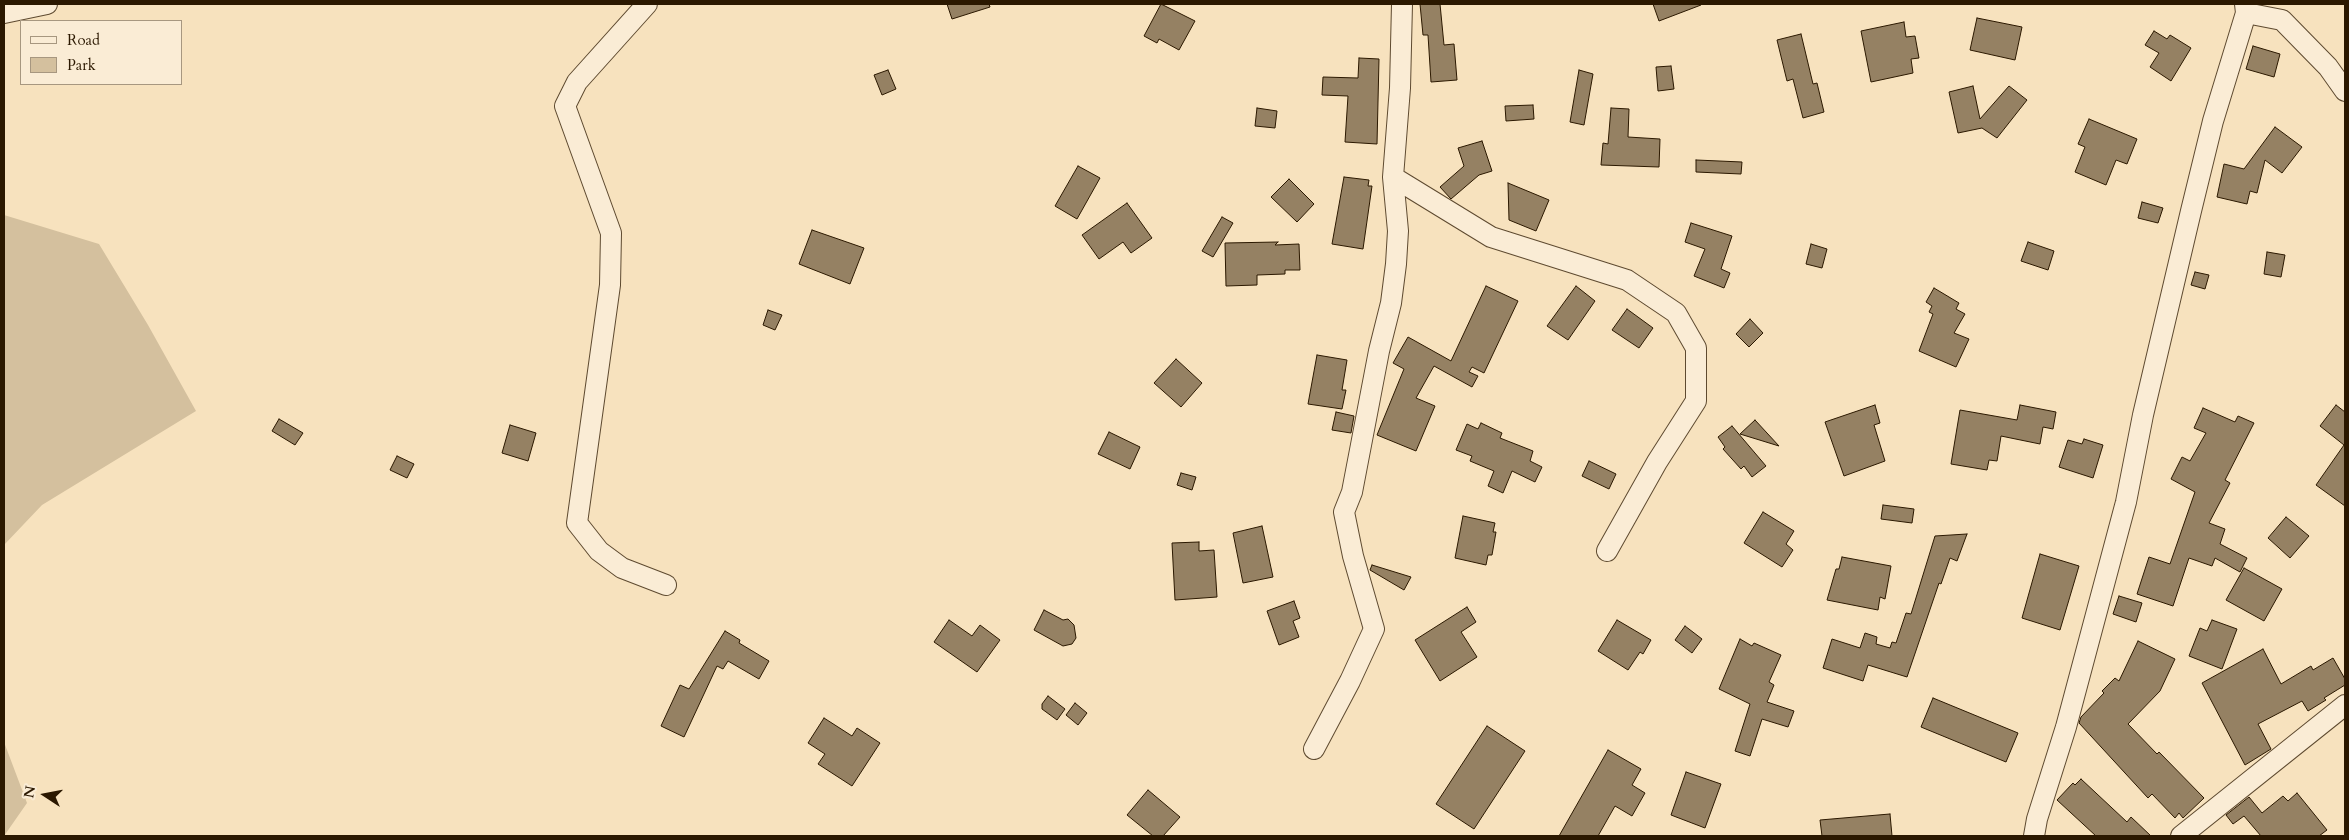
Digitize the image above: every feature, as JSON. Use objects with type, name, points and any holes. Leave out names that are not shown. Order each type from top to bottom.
[{"type":"street","points":[[4,13],[47,4]]},
{"type":"street","points":[[647,4],[577,82],[565,106],[611,233],[610,285],[577,523],[599,551],[622,568],[666,585]]},
{"type":"street","points":[[1314,749],[1350,681],[1374,629],[1353,556],[1344,512],[1352,492],[1393,287],[1398,231],[1393,178],[1400,88],[1402,4]]},
{"type":"street","points":[[2034,836],[2037,819],[2066,726],[2126,502],[2143,415],[2191,211],[2213,121],[2245,8],[2282,20],[2328,67],[2345,91]]},
{"type":"street","points":[[1393,178],[1492,237],[1627,280],[1676,313],[1696,348],[1696,401],[1657,462],[1607,551]]},
{"type":"street","points":[[2182,836],[2345,705]]},
{"type":"green space","points":[[4,215],[99,244],[148,325],[196,411],[42,505],[4,545]]},
{"type":"green space","points":[[4,742],[27,803],[4,836]]},
{"type":"building","points":[[947,4],[989,4],[990,7],[952,19]]},
{"type":"building","points":[[1161,4],[1195,21],[1179,50],[1159,39],[1157,43],[1144,36]]},
{"type":"building","points":[[1420,4],[1440,4],[1444,45],[1454,44],[1457,80],[1431,82],[1428,35],[1423,35]]},
{"type":"building","points":[[1653,4],[1700,4],[1701,5],[1659,21]]},
{"type":"building","points":[[1977,18],[2022,27],[2015,60],[1970,50]]},
{"type":"building","points":[[1904,22],[1906,37],[1915,36],[1919,58],[1911,59],[1913,73],[1871,82],[1861,31]]},
{"type":"building","points":[[2154,31],[2167,39],[2170,35],[2191,48],[2171,81],[2150,67],[2159,53],[2145,45]]},
{"type":"building","points":[[1801,34],[1813,84],[1817,83],[1824,112],[1803,118],[1793,79],[1787,81],[1777,40]]},
{"type":"building","points":[[2253,46],[2280,54],[2274,77],[2246,69]]},
{"type":"building","points":[[1359,58],[1379,59],[1377,144],[1345,142],[1348,96],[1322,95],[1323,77],[1358,78]]},
{"type":"building","points":[[1671,66],[1674,89],[1658,91],[1656,67]]},
{"type":"building","points":[[888,70],[896,89],[882,95],[874,75]]},
{"type":"building","points":[[1579,70],[1593,74],[1584,125],[1570,122]]},
{"type":"building","points":[[1973,86],[1980,119],[2009,86],[2027,100],[1997,138],[1982,128],[1958,133],[1949,92]]},
{"type":"building","points":[[1533,105],[1534,119],[1506,121],[1505,106]]},
{"type":"building","points":[[1257,108],[1277,111],[1275,128],[1255,126]]},
{"type":"building","points":[[1611,108],[1629,109],[1628,137],[1660,139],[1659,167],[1601,165],[1603,143],[1608,144]]},
{"type":"building","points":[[2089,119],[2137,139],[2127,164],[2116,160],[2106,185],[2075,172],[2085,147],[2078,144]]},
{"type":"building","points":[[2275,127],[2302,147],[2282,173],[2265,160],[2257,193],[2250,191],[2247,204],[2217,197],[2224,164],[2244,169]]},
{"type":"building","points":[[1482,141],[1492,171],[1479,175],[1451,199],[1440,187],[1464,166],[1458,148]]},
{"type":"building","points":[[1696,160],[1742,162],[1741,174],[1696,172]]},
{"type":"building","points":[[1078,166],[1100,178],[1077,219],[1055,206]]},
{"type":"building","points":[[1344,177],[1369,180],[1368,186],[1372,186],[1363,249],[1332,244]]},
{"type":"building","points":[[1289,179],[1314,204],[1297,222],[1271,197]]},
{"type":"building","points":[[1508,183],[1549,200],[1536,231],[1509,220]]},
{"type":"building","points":[[2142,202],[2163,208],[2158,223],[2138,218]]},
{"type":"building","points":[[1127,203],[1152,238],[1131,253],[1123,242],[1099,259],[1082,235]]},
{"type":"building","points":[[1222,217],[1233,223],[1213,257],[1202,251]]},
{"type":"building","points":[[1691,223],[1732,236],[1721,269],[1730,273],[1724,288],[1694,276],[1705,249],[1685,242]]},
{"type":"building","points":[[812,230],[864,248],[850,284],[799,264]]},
{"type":"building","points":[[1278,242],[1275,245],[1299,244],[1300,270],[1285,270],[1285,274],[1257,275],[1257,285],[1226,286],[1225,243]]},
{"type":"building","points":[[2028,242],[2054,251],[2048,270],[2021,261]]},
{"type":"building","points":[[1811,244],[1827,249],[1822,268],[1806,264]]},
{"type":"building","points":[[2267,252],[2285,255],[2281,277],[2264,274]]},
{"type":"building","points":[[2195,272],[2209,275],[2205,289],[2191,285]]},
{"type":"building","points":[[1486,286],[1518,301],[1484,373],[1472,367],[1469,372],[1478,376],[1472,387],[1434,366],[1416,398],[1435,406],[1416,451],[1377,435],[1404,369],[1393,363],[1408,337],[1451,361]]},
{"type":"building","points":[[1576,286],[1595,301],[1568,340],[1547,326]]},
{"type":"building","points":[[1934,288],[1959,303],[1956,309],[1965,314],[1954,333],[1969,339],[1956,367],[1919,351],[1933,314],[1929,312],[1932,306],[1926,302]]},
{"type":"building","points":[[1627,309],[1653,328],[1639,348],[1612,330]]},
{"type":"building","points":[[768,310],[782,315],[775,330],[763,325]]},
{"type":"building","points":[[1750,319],[1763,333],[1749,347],[1736,334]]},
{"type":"building","points":[[1317,355],[1347,360],[1342,390],[1346,390],[1342,409],[1308,404]]},
{"type":"building","points":[[1176,359],[1202,383],[1181,407],[1154,383]]},
{"type":"building","points":[[1875,405],[1880,423],[1874,425],[1885,461],[1844,476],[1825,422]]},
{"type":"building","points":[[2020,405],[2056,412],[2053,429],[2043,427],[2040,444],[2001,436],[1997,461],[1989,460],[1987,470],[1951,464],[1960,410],[2017,420]]},
{"type":"building","points":[[2336,405],[2345,412],[2345,506],[2316,485],[2344,445],[2320,426]]},
{"type":"building","points":[[2203,408],[2235,422],[2238,416],[2254,423],[2225,480],[2230,483],[2209,523],[2225,529],[2220,544],[2247,558],[2240,572],[2215,558],[2212,566],[2189,558],[2173,606],[2137,594],[2149,557],[2170,564],[2195,492],[2171,479],[2182,457],[2190,461],[2206,433],[2194,428]]},
{"type":"building","points":[[1336,412],[1354,416],[1351,433],[1332,430]]},
{"type":"building","points":[[279,419],[303,433],[295,445],[272,431]]},
{"type":"building","points":[[1755,420],[1779,446],[1740,434]]},
{"type":"building","points":[[1481,423],[1502,433],[1500,438],[1533,451],[1530,461],[1542,467],[1535,482],[1512,471],[1503,493],[1488,486],[1494,471],[1470,461],[1472,456],[1456,450],[1467,424],[1478,429]]},
{"type":"building","points":[[510,425],[536,433],[528,461],[502,453]]},
{"type":"building","points":[[1732,426],[1766,466],[1752,477],[1744,466],[1741,469],[1723,449],[1725,447],[1718,437]]},
{"type":"building","points":[[1109,432],[1140,447],[1130,469],[1098,454]]},
{"type":"building","points":[[2084,439],[2103,445],[2093,478],[2059,467],[2068,440],[2082,444]]},
{"type":"building","points":[[397,456],[414,464],[407,478],[390,470]]},
{"type":"building","points":[[1589,461],[1616,474],[1609,489],[1582,476]]},
{"type":"building","points":[[1181,473],[1196,477],[1192,490],[1177,485]]},
{"type":"building","points":[[1883,505],[1914,509],[1912,523],[1881,519]]},
{"type":"building","points":[[1763,512],[1794,531],[1786,544],[1793,550],[1782,567],[1744,543]]},
{"type":"building","points":[[1463,516],[1495,523],[1493,532],[1496,532],[1492,555],[1488,555],[1486,565],[1455,558]]},
{"type":"building","points":[[2286,517],[2309,536],[2290,558],[2268,538]]},
{"type":"building","points":[[1262,526],[1273,577],[1243,583],[1233,533]]},
{"type":"building","points":[[1967,534],[1957,561],[1950,558],[1941,584],[1939,583],[1907,677],[1868,665],[1863,681],[1823,668],[1832,639],[1860,648],[1865,633],[1877,637],[1876,644],[1890,648],[1892,642],[1896,643],[1906,613],[1911,614],[1935,536]]},
{"type":"building","points":[[1199,542],[1199,551],[1214,550],[1217,597],[1175,600],[1172,543]]},
{"type":"building","points":[[2040,554],[2079,566],[2060,630],[2022,618]]},
{"type":"building","points":[[1842,557],[1891,566],[1885,599],[1880,597],[1878,610],[1827,600],[1836,569],[1839,569]]},
{"type":"building","points":[[1372,565],[1411,577],[1404,590],[1370,570]]},
{"type":"building","points":[[2244,568],[2282,589],[2264,621],[2226,600]]},
{"type":"building","points":[[2119,596],[2142,603],[2136,622],[2113,614]]},
{"type":"building","points":[[1294,601],[1300,618],[1293,621],[1299,637],[1279,645],[1267,611]]},
{"type":"building","points":[[1467,607],[1476,622],[1461,632],[1477,657],[1440,681],[1415,640]]},
{"type":"building","points":[[1044,610],[1063,620],[1068,619],[1074,625],[1076,638],[1072,644],[1063,646],[1034,630]]},
{"type":"building","points":[[949,620],[972,636],[980,625],[1000,640],[977,672],[934,642]]},
{"type":"building","points":[[1617,620],[1651,640],[1643,654],[1640,652],[1628,670],[1598,651]]},
{"type":"building","points":[[2212,620],[2237,629],[2222,669],[2189,656],[2200,628],[2207,631]]},
{"type":"building","points":[[1685,626],[1702,639],[1692,653],[1675,640]]},
{"type":"building","points":[[725,631],[740,640],[739,643],[769,661],[759,679],[728,661],[723,669],[717,666],[684,737],[661,726],[680,685],[689,689]]},
{"type":"building","points":[[1740,639],[1752,646],[1754,643],[1781,655],[1769,682],[1774,685],[1767,702],[1794,711],[1788,727],[1762,719],[1750,756],[1735,751],[1750,704],[1719,689]]},
{"type":"building","points":[[2138,641],[2175,659],[2160,691],[2128,724],[2157,754],[2159,752],[2204,798],[2183,818],[2179,813],[2175,818],[2152,794],[2148,798],[2079,723],[2081,717],[2104,693],[2102,691],[2115,678],[2119,681]]},
{"type":"building","points":[[2263,649],[2281,684],[2311,666],[2313,670],[2333,658],[2345,679],[2345,685],[2308,711],[2302,701],[2258,724],[2271,749],[2245,765],[2202,683]]},
{"type":"building","points":[[1048,696],[1065,709],[1057,720],[1042,709],[1042,704]]},
{"type":"building","points":[[1933,698],[2018,733],[2006,762],[1921,727]]},
{"type":"building","points":[[1075,703],[1087,713],[1078,725],[1066,715]]},
{"type":"building","points":[[824,718],[852,736],[857,728],[880,743],[852,786],[818,764],[825,754],[808,743]]},
{"type":"building","points":[[1487,726],[1525,751],[1474,829],[1436,804]]},
{"type":"building","points":[[1608,750],[1641,769],[1632,785],[1645,793],[1632,816],[1615,806],[1598,836],[1559,836]]},
{"type":"building","points":[[1686,772],[1721,784],[1705,828],[1671,815]]},
{"type":"building","points":[[2081,779],[2127,822],[2131,817],[2151,836],[2096,836],[2057,800],[2073,783],[2075,785]]},
{"type":"building","points":[[1148,790],[1180,817],[1163,836],[1153,836],[1127,815]]},
{"type":"building","points":[[2297,793],[2327,830],[2319,836],[2261,836],[2244,816],[2233,824],[2226,815],[2249,797],[2262,813],[2283,796],[2288,801]]},
{"type":"building","points":[[1890,814],[1892,836],[1822,836],[1820,820]]}]
